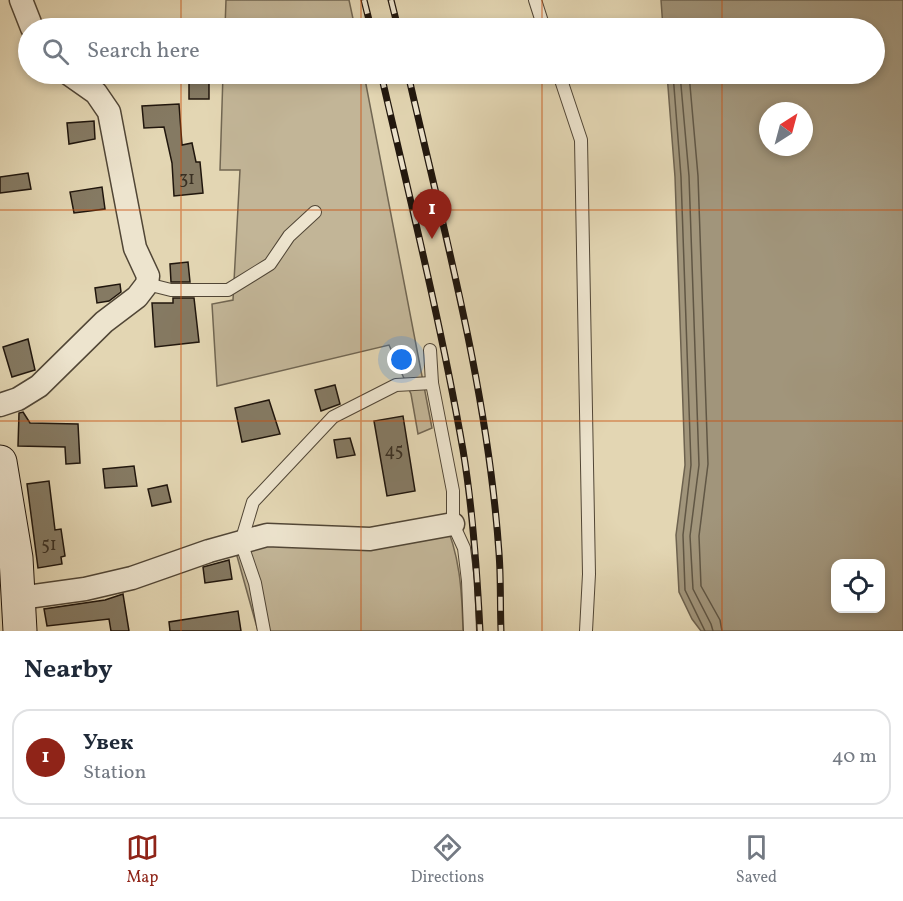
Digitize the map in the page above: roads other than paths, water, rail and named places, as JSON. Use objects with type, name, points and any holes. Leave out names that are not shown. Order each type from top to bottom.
[{"type":"street","points":[[21,0],[28,18]]},
{"type":"street","points":[[0,405],[18,399],[39,386],[104,322],[137,297],[147,284],[148,276],[135,248],[109,112],[96,93],[83,84]]},
{"type":"street","points":[[2,477],[20,598],[20,631]]},
{"type":"street","points":[[20,598],[85,589],[132,578],[267,535],[370,539],[453,524]]},
{"type":"lane","points":[[535,0],[541,18]]},
{"type":"lane","points":[[562,84],[581,140],[589,574],[586,631]]},
{"type":"lane","points":[[147,284],[171,290],[228,290],[270,264],[289,236],[315,212]]},
{"type":"lane","points":[[430,350],[432,383],[453,491],[453,524],[464,548],[470,631]]},
{"type":"lane","points":[[264,631],[255,583],[241,542],[253,502],[333,417],[396,385],[432,383]]},
{"type":"water","points":[[661,0],[903,0],[903,631],[701,631],[692,619],[679,592],[676,535],[685,465],[675,177],[668,84],[885,84],[885,18],[662,18]]},
{"type":"railway","points":[[364,0],[368,18]]},
{"type":"railway","points":[[391,0],[396,18]]},
{"type":"railway","points":[[383,84],[435,309],[463,450],[474,540],[480,631]]},
{"type":"railway","points":[[410,84],[463,312],[485,432],[499,553],[501,631]]},
{"type":"place","name":"Увек","points":[[432,239]]}]
